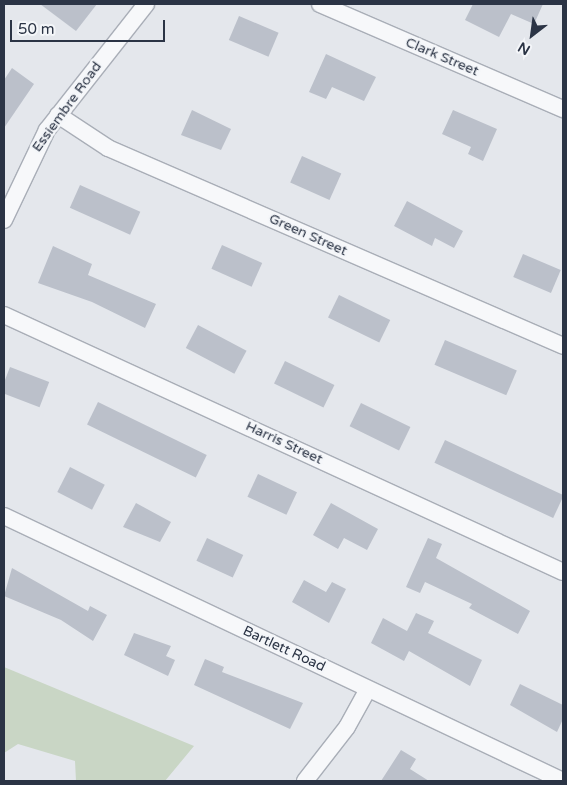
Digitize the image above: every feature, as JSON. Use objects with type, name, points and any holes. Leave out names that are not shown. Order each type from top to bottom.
[{"type":"street","name":"Essiembre Road","points":[[4,220],[33,154],[58,116],[146,4]]},
{"type":"street","name":"Clark Street","points":[[320,4],[563,109]]},
{"type":"street","name":"Green Street","points":[[58,116],[108,148],[563,346]]},
{"type":"street","name":"Harris Street","points":[[4,315],[563,572]]},
{"type":"street","name":"Bartlett Road","points":[[4,516],[563,781]]},
{"type":"street","points":[[305,781],[348,727],[368,688]]},
{"type":"green space","points":[[4,667],[194,746],[165,781],[76,781],[75,761],[18,744],[4,753]]},
{"type":"building","points":[[40,4],[97,4],[76,31]]},
{"type":"building","points":[[473,4],[543,4],[534,24],[511,14],[499,37],[465,20]]},
{"type":"building","points":[[239,16],[279,33],[268,57],[229,40]]},
{"type":"building","points":[[326,54],[376,77],[364,101],[332,87],[326,99],[309,92]]},
{"type":"building","points":[[12,68],[34,84],[4,128],[4,80]]},
{"type":"building","points":[[192,110],[231,129],[221,150],[181,135]]},
{"type":"building","points":[[453,110],[497,129],[483,161],[468,154],[471,147],[442,134]]},
{"type":"building","points":[[302,156],[341,173],[329,200],[290,182]]},
{"type":"building","points":[[80,185],[140,212],[130,235],[70,208]]},
{"type":"building","points":[[407,201],[463,231],[454,248],[435,238],[432,246],[394,226]]},
{"type":"building","points":[[222,245],[262,263],[252,287],[211,269]]},
{"type":"building","points":[[53,246],[92,264],[88,275],[156,304],[145,328],[92,302],[38,283]]},
{"type":"building","points":[[523,254],[561,270],[551,293],[513,277]]},
{"type":"building","points":[[339,295],[390,320],[379,342],[328,317]]},
{"type":"building","points":[[198,325],[247,351],[234,374],[186,348]]},
{"type":"building","points":[[445,340],[517,370],[506,395],[434,365]]},
{"type":"building","points":[[285,361],[334,385],[323,408],[274,383]]},
{"type":"building","points":[[10,367],[49,382],[40,407],[4,394],[4,383]]},
{"type":"building","points":[[98,402],[207,455],[196,478],[87,424]]},
{"type":"building","points":[[361,403],[410,427],[399,450],[350,426]]},
{"type":"building","points":[[445,440],[563,495],[553,518],[434,463]]},
{"type":"building","points":[[70,467],[105,485],[92,510],[57,492]]},
{"type":"building","points":[[258,474],[297,492],[286,515],[247,497]]},
{"type":"building","points":[[136,503],[171,522],[160,542],[123,527]]},
{"type":"building","points":[[331,503],[378,529],[367,550],[344,538],[338,549],[313,535]]},
{"type":"building","points":[[207,538],[243,555],[233,578],[196,561]]},
{"type":"building","points":[[428,538],[442,544],[436,558],[530,611],[518,634],[469,608],[472,604],[425,582],[420,593],[406,587]]},
{"type":"building","points":[[12,568],[88,611],[90,606],[107,615],[93,641],[61,620],[4,596]]},
{"type":"building","points":[[304,580],[326,592],[332,582],[346,589],[329,623],[292,602]]},
{"type":"building","points":[[416,613],[434,621],[428,633],[482,660],[470,686],[409,651],[404,661],[371,643],[383,618],[407,631]]},
{"type":"building","points":[[134,633],[171,646],[166,656],[175,660],[168,676],[124,655]]},
{"type":"building","points":[[205,659],[224,667],[222,672],[303,703],[290,729],[194,685]]},
{"type":"building","points":[[520,684],[563,705],[563,719],[557,732],[510,705]]},
{"type":"building","points":[[401,750],[416,759],[410,769],[429,781],[381,781]]}]
